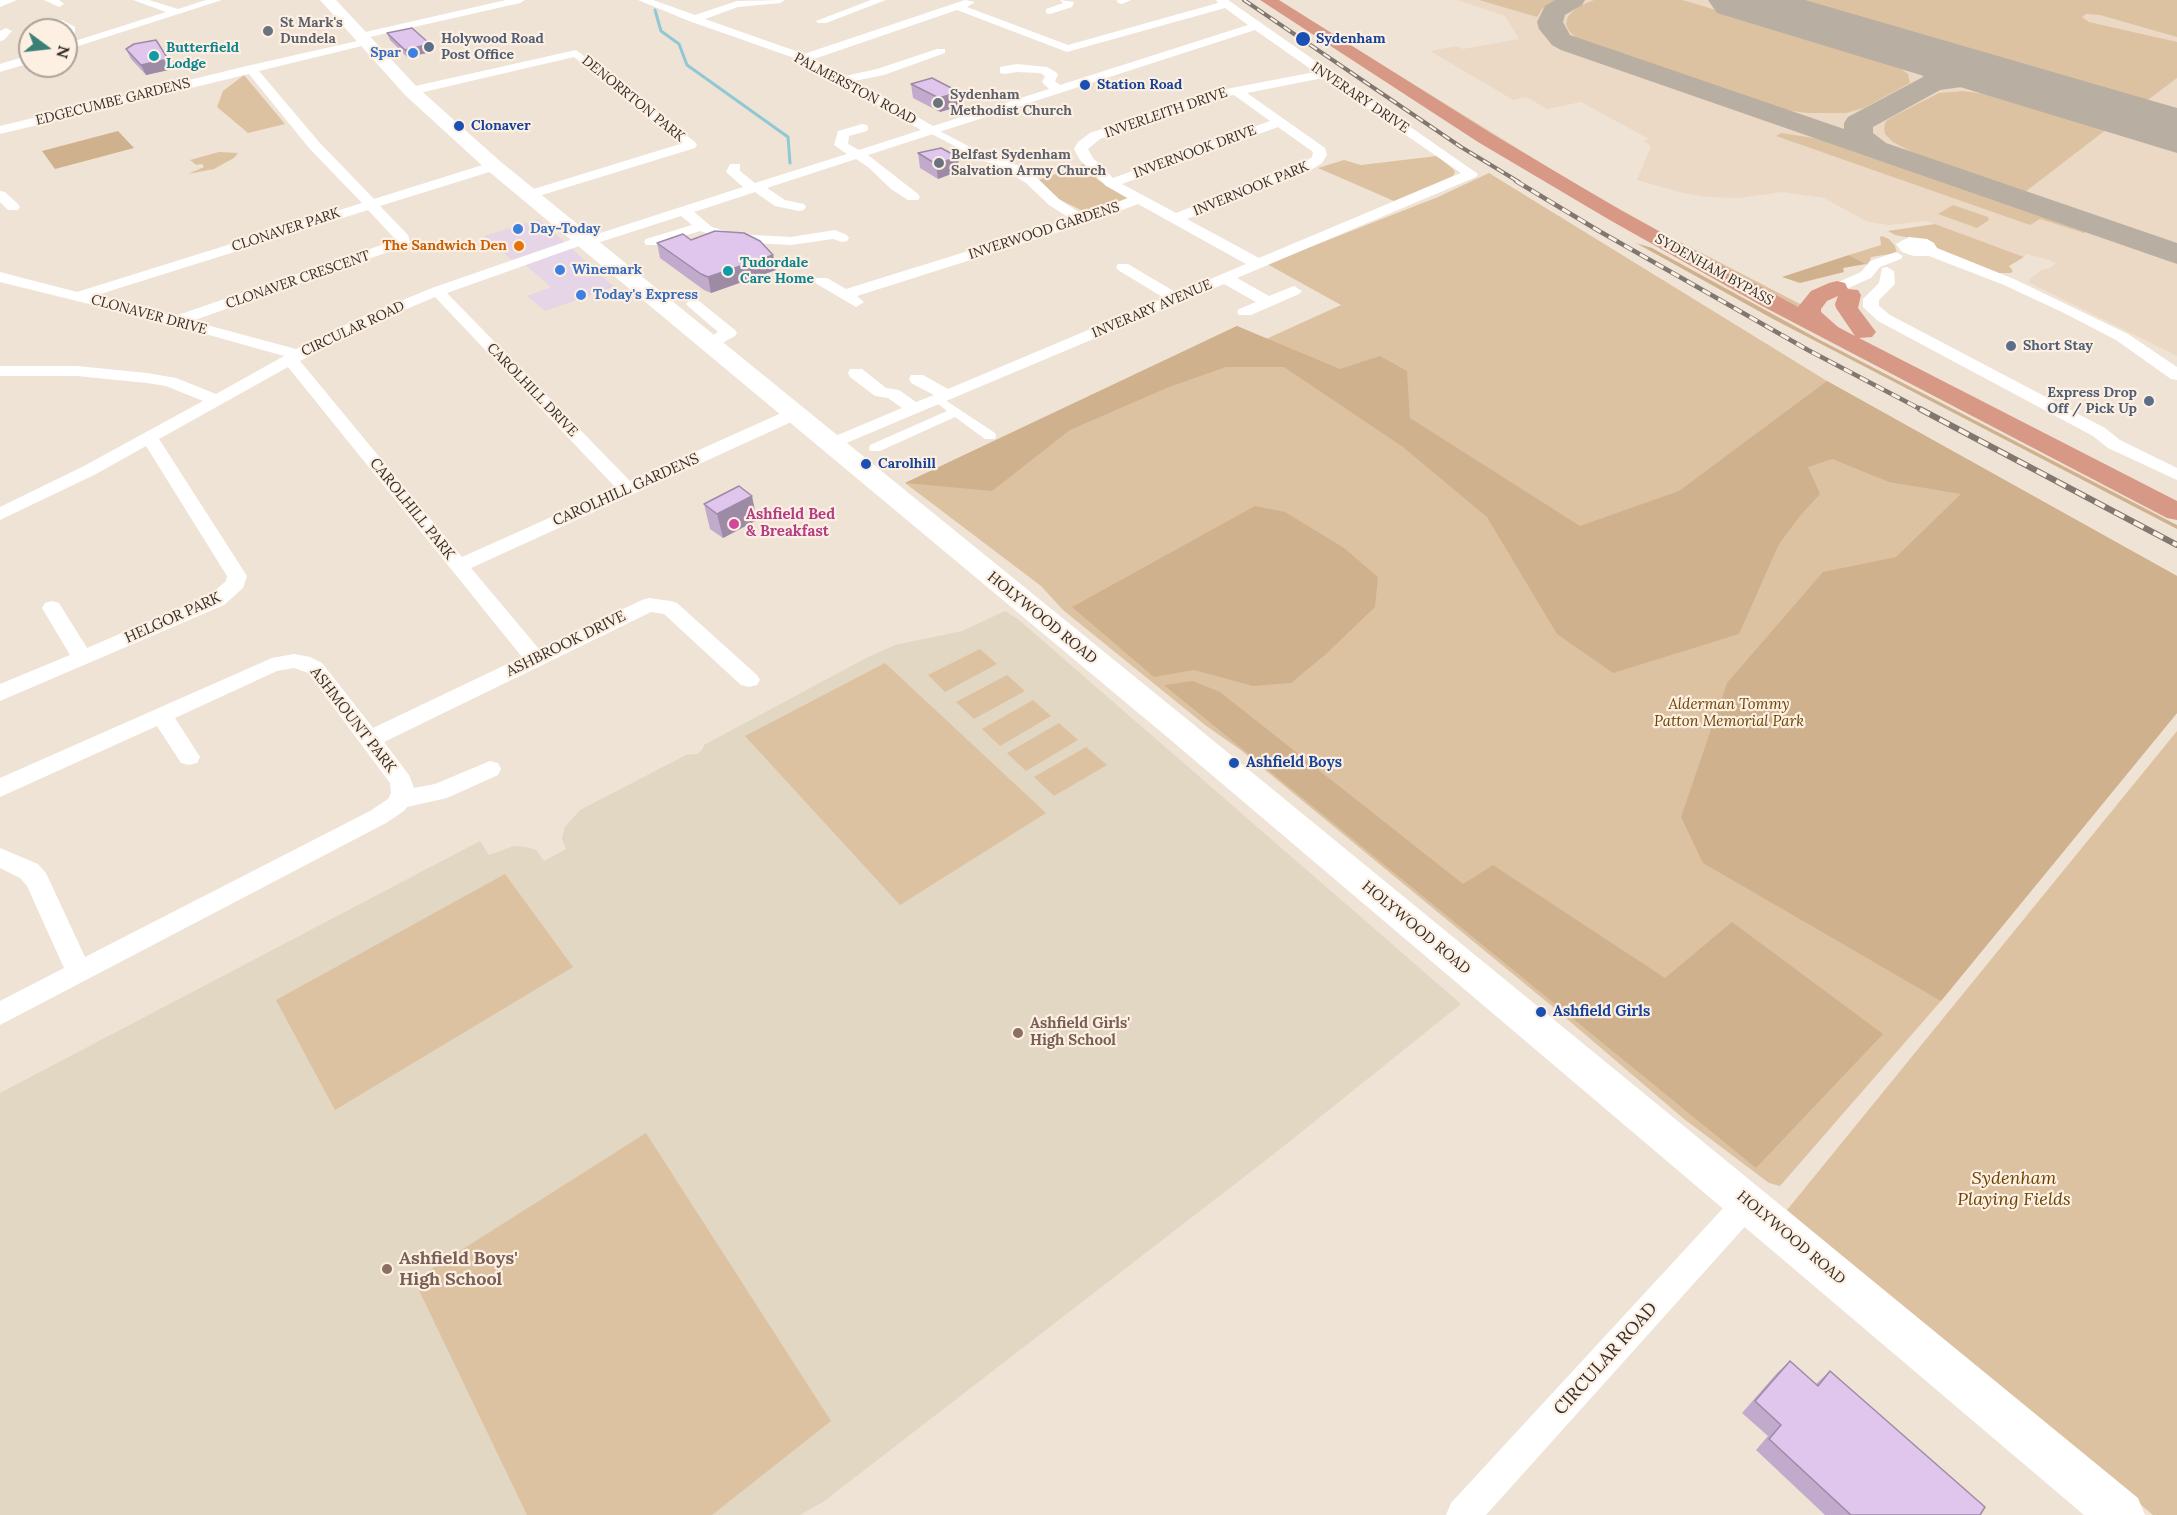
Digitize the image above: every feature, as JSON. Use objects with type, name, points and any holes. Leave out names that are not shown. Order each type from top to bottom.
[{"type":"highway","name":"SYDENHAM BYPASS","points":[[1268,0],[1582,197],[1770,301],[2177,512]]},
{"type":"highway","name":"SYDENHAM BYPASS","points":[[1286,0],[1536,156],[1631,212],[1761,278],[1817,292],[1864,332],[2052,434],[2177,498]]},
{"type":"highway","points":[[1761,278],[1817,292],[1846,304],[1864,332]]},
{"type":"highway","points":[[1817,292],[1810,314],[1829,331]]},
{"type":"main road","name":"HOLYWOOD ROAD","points":[[333,1],[363,39],[411,91],[494,166],[1748,1202],[2121,1515]]},
{"type":"street","points":[[0,4],[12,0]]},
{"type":"street","points":[[138,0],[177,12]]},
{"type":"street","points":[[78,43],[217,0]]},
{"type":"street","points":[[363,39],[520,0]]},
{"type":"street","name":"PALMERSTON ROAD","points":[[646,0],[804,58],[931,130]]},
{"type":"street","points":[[693,19],[737,4],[780,0]]},
{"type":"street","points":[[822,21],[881,0]]},
{"type":"street","points":[[804,58],[975,0]]},
{"type":"street","points":[[1050,11],[1069,4],[1065,0]]},
{"type":"street","points":[[956,6],[1067,49],[1223,2]]},
{"type":"street","name":"INVERARY DRIVE","points":[[1223,2],[1471,174]]},
{"type":"street","points":[[868,4],[914,21]]},
{"type":"street","points":[[585,241],[1257,26]]},
{"type":"street","name":"EDGECUMBE GARDENS","points":[[0,130],[251,69],[363,39]]},
{"type":"street","points":[[844,80],[880,72],[941,51]]},
{"type":"street","name":"DENORRTON PARK","points":[[411,91],[576,53],[690,145],[529,195]]},
{"type":"street","points":[[0,68],[18,62]]},
{"type":"street","points":[[1012,67],[1047,72],[1052,75],[1049,84],[1057,89]]},
{"type":"street","points":[[251,69],[314,145],[369,204]]},
{"type":"street","name":"INVERLEITH DRIVE","points":[[1258,264],[1111,183],[1087,160],[1081,149],[1089,140],[1235,90],[1324,74]]},
{"type":"street","name":"INVERNOOK PARK","points":[[1177,218],[1305,167],[1317,160],[1320,155],[1317,147],[1235,90]]},
{"type":"street","name":"INVERNOOK DRIVE","points":[[1111,183],[1279,122]]},
{"type":"street","points":[[862,128],[843,134],[841,145],[876,166],[888,179],[913,192]]},
{"type":"street","points":[[931,130],[986,159],[1005,164],[1031,180],[1054,202],[1082,220]]},
{"type":"street","name":"CLONAVER PARK","points":[[78,296],[494,166]]},
{"type":"street","points":[[735,167],[733,172],[780,203],[799,207]]},
{"type":"street","name":"INVERARY AVENUE","points":[[832,444],[1471,174]]},
{"type":"street","points":[[0,195],[13,207]]},
{"type":"street","name":"INVERWOOD GARDENS","points":[[844,295],[955,265],[1138,199]]},
{"type":"street","name":"CLONAVER CRESCENT","points":[[176,321],[403,242],[404,238],[369,204]]},
{"type":"street","points":[[683,210],[702,226],[718,235],[755,240],[791,241],[835,234],[842,238]]},
{"type":"street","points":[[651,242],[702,226]]},
{"type":"street","name":"CIRCULAR ROAD","points":[[0,514],[142,442],[294,357],[370,319],[437,291],[585,241]]},
{"type":"street","points":[[1817,292],[1887,271],[1919,251]]},
{"type":"street","points":[[1817,292],[1866,275],[1875,264],[1919,251],[2009,282],[2109,330],[2177,375]]},
{"type":"street","points":[[1123,267],[1177,298]]},
{"type":"street","points":[[1887,271],[1887,284],[1871,299],[1871,307],[1884,318],[2098,432],[2114,444],[2177,475]]},
{"type":"street","name":"CLONAVER DRIVE","points":[[0,277],[176,321],[294,357]]},
{"type":"street","points":[[1225,278],[1269,302]]},
{"type":"street","points":[[822,281],[860,305]]},
{"type":"street","name":"CAROLHILL DRIVE","points":[[437,291],[627,489]]},
{"type":"street","points":[[1245,312],[1294,291]]},
{"type":"street","points":[[694,304],[729,333],[709,344]]},
{"type":"street","name":"CAROLHILL PARK","points":[[294,357],[535,659]]},
{"type":"street","points":[[0,371],[77,371],[147,378],[170,382],[217,400]]},
{"type":"street","points":[[856,373],[881,392],[893,394],[915,410]]},
{"type":"street","points":[[917,379],[943,398],[956,412],[990,436]]},
{"type":"street","points":[[875,448],[956,412]]},
{"type":"street","name":"CAROLHILL GARDENS","points":[[459,566],[794,414]]},
{"type":"street","points":[[0,497],[101,447],[142,442]]},
{"type":"street","name":"HELGOR PARK","points":[[83,658],[217,600],[236,583],[237,576],[142,442]]},
{"type":"street","name":"ASHBROOK DRIVE","points":[[368,740],[640,607],[666,606],[675,612],[749,680]]},
{"type":"street","points":[[0,693],[83,658],[52,608]]},
{"type":"street","name":"ASHMOUNT PARK","points":[[0,788],[272,665],[303,662],[315,668],[401,781],[403,793],[401,799]]},
{"type":"street","points":[[161,714],[189,757]]},
{"type":"street","points":[[0,1014],[378,817],[401,799],[439,792],[490,769]]},
{"type":"street","points":[[0,857],[29,871],[37,880],[79,972]]},
{"type":"street","name":"CIRCULAR ROAD","points":[[1463,1515],[1748,1202]]},
{"type":"shaded area","points":[[1457,0],[2177,0],[2177,356],[2030,283],[2029,280],[2041,270],[2050,268],[2056,263],[2049,260],[2027,254],[2024,257],[1927,221],[1889,225],[1868,222],[1824,198],[1782,192],[1739,198],[1708,197],[1683,193],[1637,180],[1651,146],[1643,141],[1649,139],[1581,102],[1547,109],[1526,97],[1513,100],[1430,51],[1456,46],[1463,49],[1519,39],[1505,16]]},
{"type":"shaded area","points":[[539,219],[614,287],[545,311],[527,296],[551,287],[524,264],[511,259],[484,236]]},
{"type":"shaded area","points":[[1005,611],[1019,620],[1461,1004],[1279,1150],[823,1502],[800,1515],[0,1515],[0,1093],[480,841],[489,855],[514,846],[526,847],[536,850],[544,861],[566,849],[562,838],[565,827],[580,810],[686,755],[697,754],[704,745],[868,657],[895,645],[962,631]]},
{"type":"green space","points":[[1479,0],[1556,0],[1542,9],[1537,17]]},
{"type":"green space","points":[[1594,0],[1682,0],[1897,66],[1908,74],[1910,83],[1864,108],[1846,113],[1808,113],[1776,109],[1581,42],[1569,31],[1566,24],[1568,16],[1579,6]]},
{"type":"green space","points":[[1793,0],[2177,0],[2177,37],[2100,15],[2086,14],[2082,17],[2089,22],[2177,42],[2177,78],[2145,102],[2141,102]]},
{"type":"green space","points":[[1302,15],[1570,181],[1657,230],[1804,306],[1804,312],[1808,316],[1653,232],[1512,151]]},
{"type":"green space","points":[[244,75],[285,124],[248,133],[217,107],[223,91]]},
{"type":"green space","points":[[1963,91],[1999,96],[2107,129],[2025,192],[1919,156],[1893,142],[1885,134],[1886,121],[1894,116],[1939,93]]},
{"type":"green space","points":[[118,131],[134,148],[55,169],[42,151]]},
{"type":"green space","points":[[1781,133],[1827,140],[2087,230],[2084,233],[2040,219],[2030,225],[1776,136]]},
{"type":"green space","points":[[219,152],[238,153],[234,158],[214,169],[188,174],[204,167],[190,160]]},
{"type":"green space","points":[[1437,156],[1453,169],[1455,172],[1453,176],[1394,201],[1318,168],[1344,160],[1361,165]]},
{"type":"green space","points":[[1084,164],[1098,180],[1128,199],[1102,209],[1081,210],[1058,199],[1039,180]]},
{"type":"green space","name":"Alderman Tommy Patton Memorial Park","points":[[1489,173],[1827,381],[2177,576],[2177,713],[1941,1001],[1780,1186],[1769,1183],[1684,1119],[1553,1007],[1242,751],[1205,725],[1063,610],[1041,586],[905,483],[1237,326],[1266,339],[1341,305],[1267,264],[1438,197]]},
{"type":"green space","points":[[1953,205],[1988,217],[1989,220],[1977,228],[1938,214]]},
{"type":"green space","points":[[1935,224],[2024,257],[2009,266],[2013,271],[2011,273],[1994,273],[1939,250],[1930,242],[1895,235],[1888,231]]},
{"type":"green space","points":[[1880,237],[1889,239],[1897,253],[1871,257],[1869,266],[1849,255],[1881,245]]},
{"type":"green space","points":[[1636,243],[1652,248],[1820,340],[2177,525],[2177,529],[1773,319]]},
{"type":"green space","points":[[1849,255],[1866,264],[1843,268],[1844,272],[1800,283],[1782,277]]},
{"type":"green space","points":[[1237,326],[1340,369],[1380,356],[1407,371],[1410,418],[1580,526],[1679,491],[1827,381],[2177,576],[2177,713],[1941,1001],[1703,863],[1681,817],[1727,683],[1823,572],[1896,557],[1961,494],[1889,482],[1832,459],[1808,467],[1820,494],[1779,544],[1739,634],[1613,673],[1557,634],[1487,517],[1403,447],[1284,367],[1226,367],[1169,387],[1070,430],[992,491],[905,483]]},
{"type":"green space","points":[[1255,506],[1285,512],[1344,548],[1378,577],[1375,607],[1326,654],[1291,683],[1253,686],[1194,670],[1154,677],[1072,607]]},
{"type":"green space","points":[[980,649],[997,664],[945,692],[928,675]]},
{"type":"green space","points":[[885,663],[1046,813],[900,905],[745,736]]},
{"type":"green space","points":[[1007,675],[1025,691],[974,719],[956,702]]},
{"type":"green space","points":[[1193,681],[1220,692],[1463,884],[1493,865],[1665,978],[1732,922],[1883,1034],[1756,1168],[1164,685]]},
{"type":"green space","points":[[1033,700],[1051,716],[1000,746],[982,729]]},
{"type":"green space","points":[[1059,723],[1078,740],[1026,771],[1007,753]]},
{"type":"green space","name":"Sydenham Playing Fields","points":[[2177,731],[2177,1515],[2153,1515],[1787,1210]]},
{"type":"green space","points":[[1086,747],[1107,765],[1054,796],[1034,777]]},
{"type":"green space","points":[[505,874],[573,967],[335,1110],[276,1000]]},
{"type":"green space","points":[[646,1133],[831,1421],[712,1515],[527,1515],[414,1280]]},
{"type":"building","points":[[412,28],[430,44],[405,50],[387,33]]},
{"type":"building","points":[[156,40],[168,59],[141,65],[126,49],[134,44]]},
{"type":"building","points":[[932,78],[959,92],[939,98],[911,84]]},
{"type":"building","points":[[941,148],[958,157],[936,164],[918,153]]},
{"type":"building","points":[[715,231],[744,233],[760,241],[773,255],[708,277],[657,243],[683,234],[691,240]]},
{"type":"building","points":[[739,486],[752,496],[717,514],[704,504]]},
{"type":"building","points":[[1790,1361],[1818,1386],[1830,1371],[1985,1507],[1980,1515],[1851,1515],[1769,1439],[1781,1425],[1755,1401]]},
{"type":"waterway","points":[[655,10],[661,31],[679,44],[687,65],[788,137],[790,163]]},
{"type":"taxiway","points":[[1573,0],[1554,11],[1550,22],[1552,29],[1561,40],[1570,44],[2177,254]]},
{"type":"taxiway","points":[[1894,47],[1930,63],[1937,71],[1937,77],[1933,83]]},
{"type":"taxiway","points":[[1933,83],[1969,78],[2030,88]]},
{"type":"taxiway","points":[[1875,149],[1859,136],[1858,123],[1933,83]]},
{"type":"runway","points":[[1739,0],[2177,131]]},
{"type":"railway","points":[[1244,0],[1461,147],[1519,182]]},
{"type":"railway","points":[[1516,181],[1808,350],[1922,410]]},
{"type":"railway","points":[[1920,409],[2177,545]]},
{"type":"place","name":"St Mark's Dundela","points":[[268,31]]},
{"type":"place","name":"Sydenham","points":[[1303,39]]},
{"type":"place","name":"Holywood Road Post Office","points":[[429,47]]},
{"type":"place","name":"Spar","points":[[413,53]]},
{"type":"place","name":"Butterfield Lodge","points":[[154,56]]},
{"type":"place","name":"Station Road","points":[[1085,85]]},
{"type":"place","name":"Sydenham Methodist Church","points":[[938,103]]},
{"type":"place","name":"Clonaver","points":[[459,126]]},
{"type":"place","name":"Belfast Sydenham Salvation Army Church","points":[[939,163]]},
{"type":"place","name":"Day-Today","points":[[518,229]]},
{"type":"place","name":"The Sandwich Den","points":[[519,246]]},
{"type":"place","name":"Winemark","points":[[560,270]]},
{"type":"place","name":"Tudordale Care Home","points":[[728,271]]},
{"type":"place","name":"Today's Express","points":[[581,295]]},
{"type":"place","name":"Short Stay","points":[[2011,346]]},
{"type":"place","name":"Express Drop Off / Pick Up","points":[[2149,401]]},
{"type":"place","name":"Carolhill","points":[[866,464]]},
{"type":"place","name":"Ashfield Bed & Breakfast","points":[[734,524]]},
{"type":"place","name":"Ashfield Boys","points":[[1234,763]]},
{"type":"place","name":"Ashfield Girls","points":[[1541,1012]]},
{"type":"place","name":"Ashfield Girls' High School","points":[[1018,1033]]},
{"type":"place","name":"Ashfield Boys' High School","points":[[387,1269]]}]
